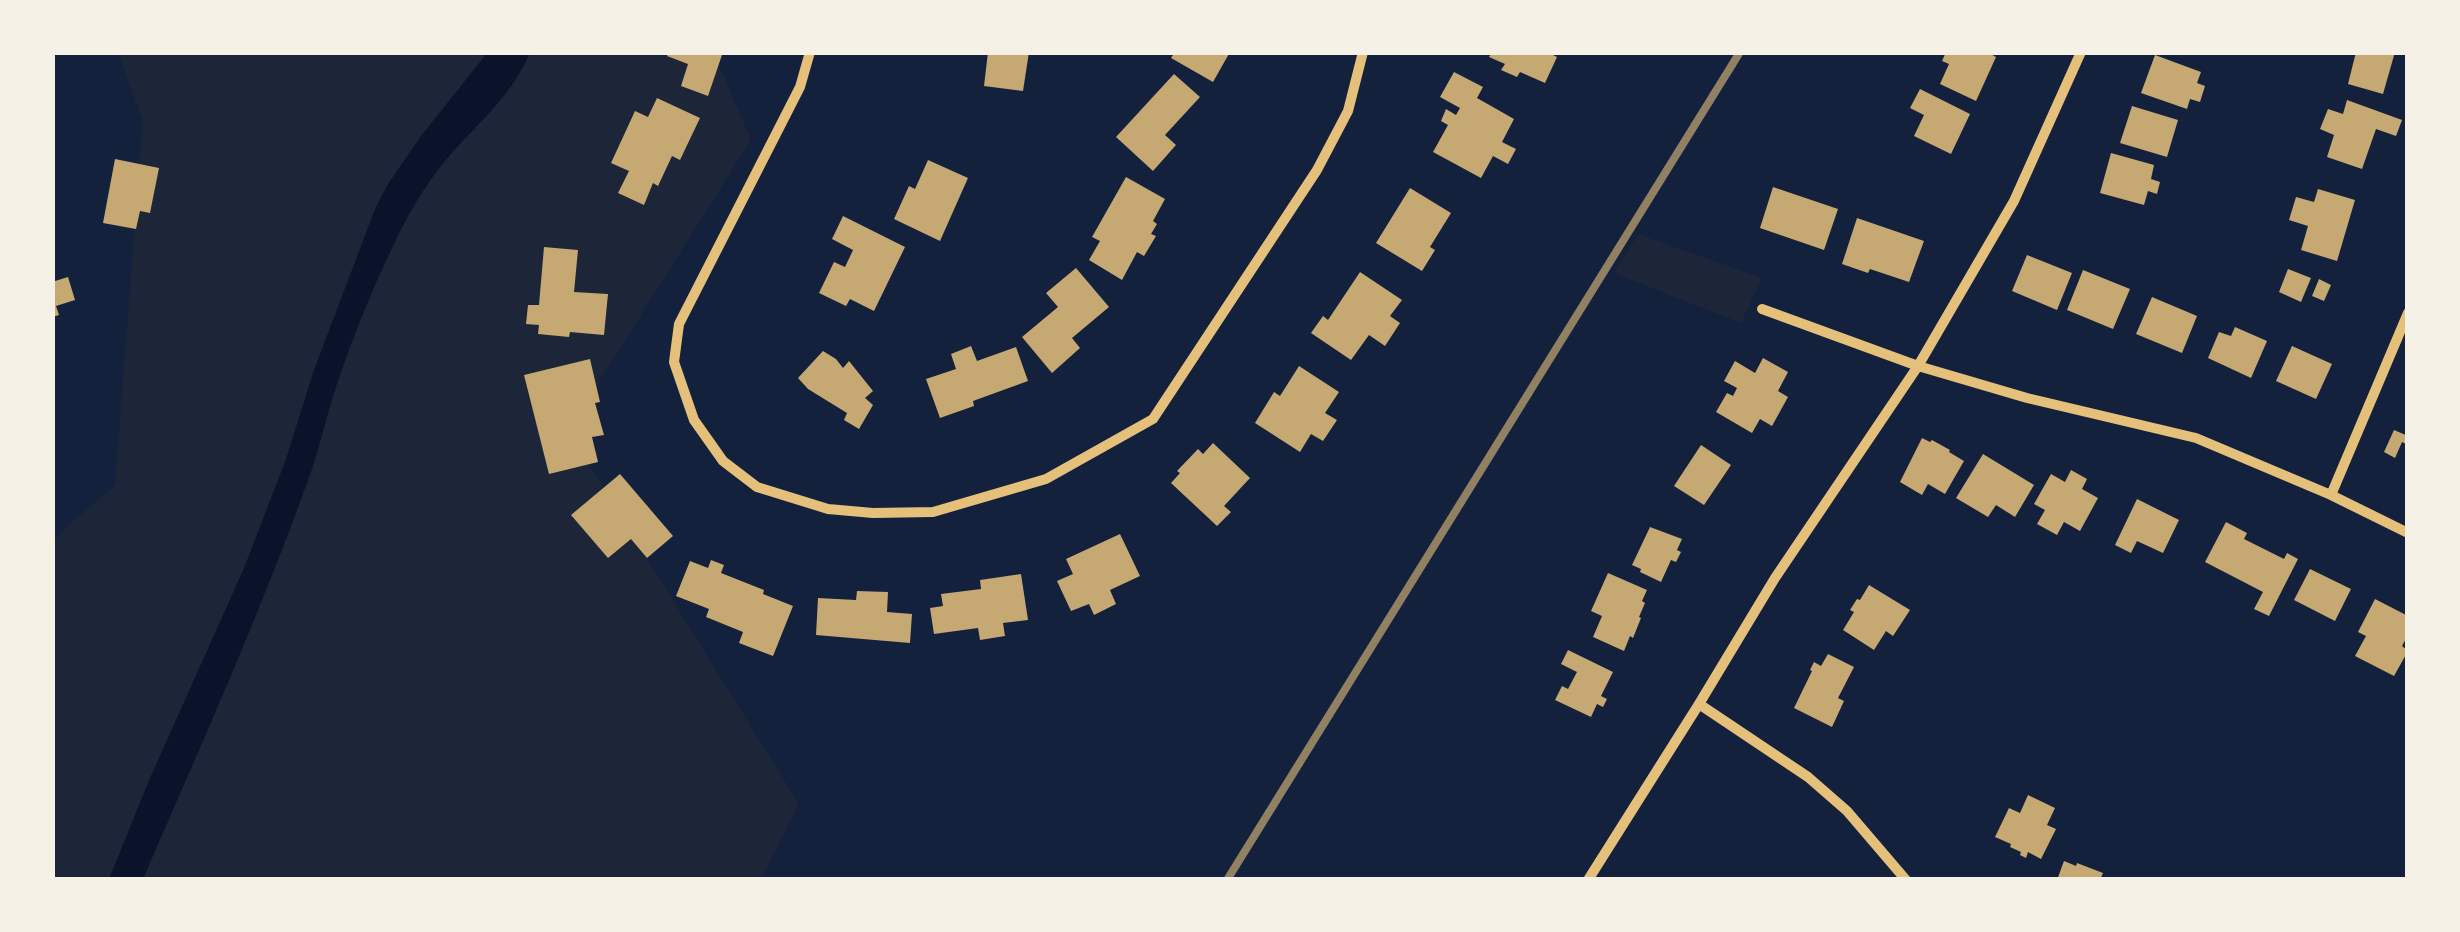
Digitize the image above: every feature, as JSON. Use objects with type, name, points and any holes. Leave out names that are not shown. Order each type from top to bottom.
[{"type":"street","points":[[810,52],[800,87],[679,324],[674,362],[694,420],[723,461],[758,488],[828,509],[873,513],[932,512],[1046,479],[1153,420],[1317,170],[1348,111],[1363,52]]},
{"type":"street","points":[[1588,880],[1775,578],[1918,366],[2014,201],[2082,52]]},
{"type":"street","points":[[1762,309],[1918,366],[2028,398],[2196,438],[2331,495],[2408,533]]},
{"type":"street","points":[[2331,495],[2408,313]]},
{"type":"street","points":[[1699,704],[1808,777],[1847,812],[1906,880]]},
{"type":"shaded area","points":[[118,53],[714,53],[751,140],[568,431],[799,804],[761,879],[53,879],[52,540],[115,485],[143,121]]},
{"type":"shaded area","points":[[487,53],[530,53],[503,97],[431,179],[399,233],[350,348],[311,472],[272,575],[143,879],[109,879],[244,568],[375,209],[421,136]]},
{"type":"shaded area","points":[[1638,234],[1762,278],[1741,323],[1614,273]]},
{"type":"building","points":[[669,52],[723,52],[708,96],[681,86],[688,64],[667,56]]},
{"type":"building","points":[[988,52],[1029,52],[1023,91],[984,86]]},
{"type":"building","points":[[1175,52],[1230,52],[1213,82],[1171,58]]},
{"type":"building","points":[[1492,52],[1547,52],[1557,57],[1545,83],[1520,72],[1517,77],[1501,70],[1505,64],[1489,57]]},
{"type":"building","points":[[1946,52],[1987,52],[1996,57],[1976,101],[1940,84],[1949,64],[1942,61]]},
{"type":"building","points":[[2356,52],[2395,52],[2383,94],[2348,84]]},
{"type":"building","points":[[2155,55],[2201,72],[2197,83],[2205,86],[2200,102],[2190,99],[2187,109],[2141,93]]},
{"type":"building","points":[[1454,72],[1483,87],[1477,98],[1514,119],[1502,142],[1516,149],[1508,164],[1493,156],[1481,178],[1433,152],[1448,125],[1441,121],[1446,109],[1456,115],[1460,108],[1440,97]]},
{"type":"building","points":[[1174,74],[1200,97],[1165,135],[1176,145],[1153,171],[1116,137]]},
{"type":"building","points":[[1920,89],[1970,114],[1951,154],[1914,136],[1924,115],[1910,108]]},
{"type":"building","points":[[657,98],[700,118],[680,160],[672,156],[658,186],[653,183],[644,205],[618,193],[629,171],[611,163],[635,111],[648,117]]},
{"type":"building","points":[[2347,100],[2402,120],[2396,136],[2376,129],[2362,169],[2327,157],[2334,135],[2320,129],[2328,109],[2343,114]]},
{"type":"building","points":[[2132,106],[2178,120],[2167,157],[2120,143]]},
{"type":"building","points":[[2111,153],[2154,165],[2151,179],[2160,182],[2157,194],[2148,191],[2144,205],[2100,193]]},
{"type":"building","points":[[115,159],[159,168],[150,213],[140,211],[136,229],[103,223]]},
{"type":"building","points":[[928,160],[968,178],[940,241],[894,219],[909,186],[915,189]]},
{"type":"building","points":[[1126,177],[1165,199],[1153,221],[1157,224],[1151,234],[1156,236],[1144,256],[1137,252],[1122,280],[1089,260],[1100,241],[1092,237]]},
{"type":"building","points":[[1773,187],[1838,209],[1824,250],[1760,228]]},
{"type":"building","points":[[1410,188],[1451,213],[1430,247],[1435,250],[1422,271],[1376,243]]},
{"type":"building","points":[[2318,189],[2355,200],[2337,261],[2301,250],[2308,226],[2289,220],[2296,197],[2314,202]]},
{"type":"building","points":[[843,216],[905,247],[874,311],[850,299],[846,306],[819,293],[834,262],[845,267],[853,250],[832,239]]},
{"type":"building","points":[[1857,218],[1924,241],[1909,282],[1842,264]]},
{"type":"building","points":[[544,247],[578,250],[574,292],[608,294],[604,335],[538,334],[539,325],[526,324],[528,305],[539,305]]},
{"type":"building","points":[[2027,255],[2072,273],[2057,310],[2012,291]]},
{"type":"building","points":[[1076,268],[1109,307],[1072,338],[1080,348],[1052,373],[1022,337],[1058,307],[1046,293]]},
{"type":"building","points":[[2288,269],[2311,278],[2301,302],[2279,292]]},
{"type":"building","points":[[2083,270],[2130,289],[2113,329],[2067,310]]},
{"type":"building","points":[[1360,272],[1402,300],[1390,316],[1400,323],[1385,346],[1369,335],[1351,360],[1311,333],[1323,316],[1328,320]]},
{"type":"building","points":[[68,277],[75,300],[56,306],[59,315],[52,317],[52,282]]},
{"type":"building","points":[[2319,279],[2331,285],[2324,301],[2312,296]]},
{"type":"building","points":[[2152,297],[2197,316],[2182,353],[2136,334]]},
{"type":"building","points":[[2235,327],[2267,341],[2251,378],[2208,358],[2219,332],[2231,336]]},
{"type":"building","points":[[971,346],[977,361],[1016,347],[1028,381],[940,418],[926,379],[956,369],[951,354]]},
{"type":"building","points":[[2292,346],[2332,364],[2316,399],[2276,381]]},
{"type":"building","points":[[823,351],[843,368],[849,361],[873,391],[865,398],[873,405],[859,429],[844,420],[847,413],[808,389],[798,378]]},
{"type":"building","points":[[1763,358],[1788,372],[1778,391],[1788,397],[1772,426],[1760,419],[1752,433],[1716,412],[1727,393],[1733,396],[1737,388],[1724,381],[1735,361],[1755,373]]},
{"type":"building","points":[[590,359],[600,402],[595,403],[604,435],[592,437],[598,462],[549,474],[524,375]]},
{"type":"building","points":[[1299,366],[1339,392],[1325,413],[1337,420],[1323,441],[1311,434],[1300,452],[1255,423],[1274,392],[1280,396]]},
{"type":"building","points":[[2394,430],[2408,436],[2408,445],[2402,442],[2395,458],[2384,452]]},
{"type":"building","points":[[1922,438],[1932,440],[1964,461],[1945,494],[1928,484],[1922,495],[1900,482]]},
{"type":"building","points":[[1213,443],[1250,478],[1224,506],[1231,512],[1217,526],[1171,483],[1198,449],[1203,454]]},
{"type":"building","points":[[1701,445],[1731,465],[1704,505],[1674,486]]},
{"type":"building","points":[[1983,454],[2034,485],[2015,517],[1996,505],[1988,517],[1956,498]]},
{"type":"building","points":[[2071,470],[2087,479],[2082,489],[2098,498],[2080,531],[2064,522],[2057,535],[2037,524],[2045,510],[2034,504],[2051,474],[2065,482]]},
{"type":"building","points":[[620,474],[673,536],[647,558],[631,539],[608,558],[571,515]]},
{"type":"building","points":[[2137,499],[2179,520],[2163,553],[2137,541],[2131,553],[2115,545]]},
{"type":"building","points":[[2226,522],[2247,533],[2244,539],[2284,559],[2287,553],[2298,559],[2269,616],[2254,609],[2263,592],[2205,562]]},
{"type":"building","points":[[1650,527],[1682,539],[1677,550],[1681,552],[1676,562],[1671,560],[1661,582],[1632,565]]},
{"type":"building","points":[[1120,534],[1140,576],[1110,590],[1116,604],[1094,615],[1089,604],[1071,611],[1057,581],[1073,574],[1066,559]]},
{"type":"building","points":[[711,560],[724,565],[721,573],[793,606],[773,656],[739,643],[743,632],[706,617],[709,609],[676,596],[690,561],[708,568]]},
{"type":"building","points":[[2310,569],[2351,589],[2335,621],[2294,600]]},
{"type":"building","points":[[1608,573],[1647,590],[1641,618],[1624,651],[1593,637],[1602,616],[1591,611]]},
{"type":"building","points":[[1021,574],[1028,620],[1003,623],[1005,636],[980,640],[978,628],[934,634],[930,608],[943,606],[941,594],[981,589],[980,580]]},
{"type":"building","points":[[1869,585],[1910,610],[1893,636],[1886,631],[1874,650],[1843,630],[1854,612],[1850,610]]},
{"type":"building","points":[[857,591],[888,592],[887,612],[912,614],[910,643],[816,635],[818,598],[856,600]]},
{"type":"building","points":[[2375,599],[2408,616],[2408,635],[2402,646],[2408,651],[2394,676],[2355,656],[2366,636],[2358,632]]},
{"type":"building","points":[[1568,650],[1613,672],[1601,696],[1607,699],[1603,707],[1597,704],[1591,717],[1555,700],[1562,686],[1568,689],[1577,672],[1561,664]]},
{"type":"building","points":[[1828,654],[1854,667],[1838,698],[1844,701],[1832,727],[1794,708],[1814,662],[1821,666]]},
{"type":"building","points":[[2028,795],[2055,808],[2047,825],[2056,829],[2041,859],[2028,852],[2026,858],[2011,844],[1995,837],[2009,808],[2020,813]]},
{"type":"building","points":[[2064,861],[2103,873],[2100,880],[2057,880]]},
{"type":"railway","points":[[1227,880],[1740,52]]}]
